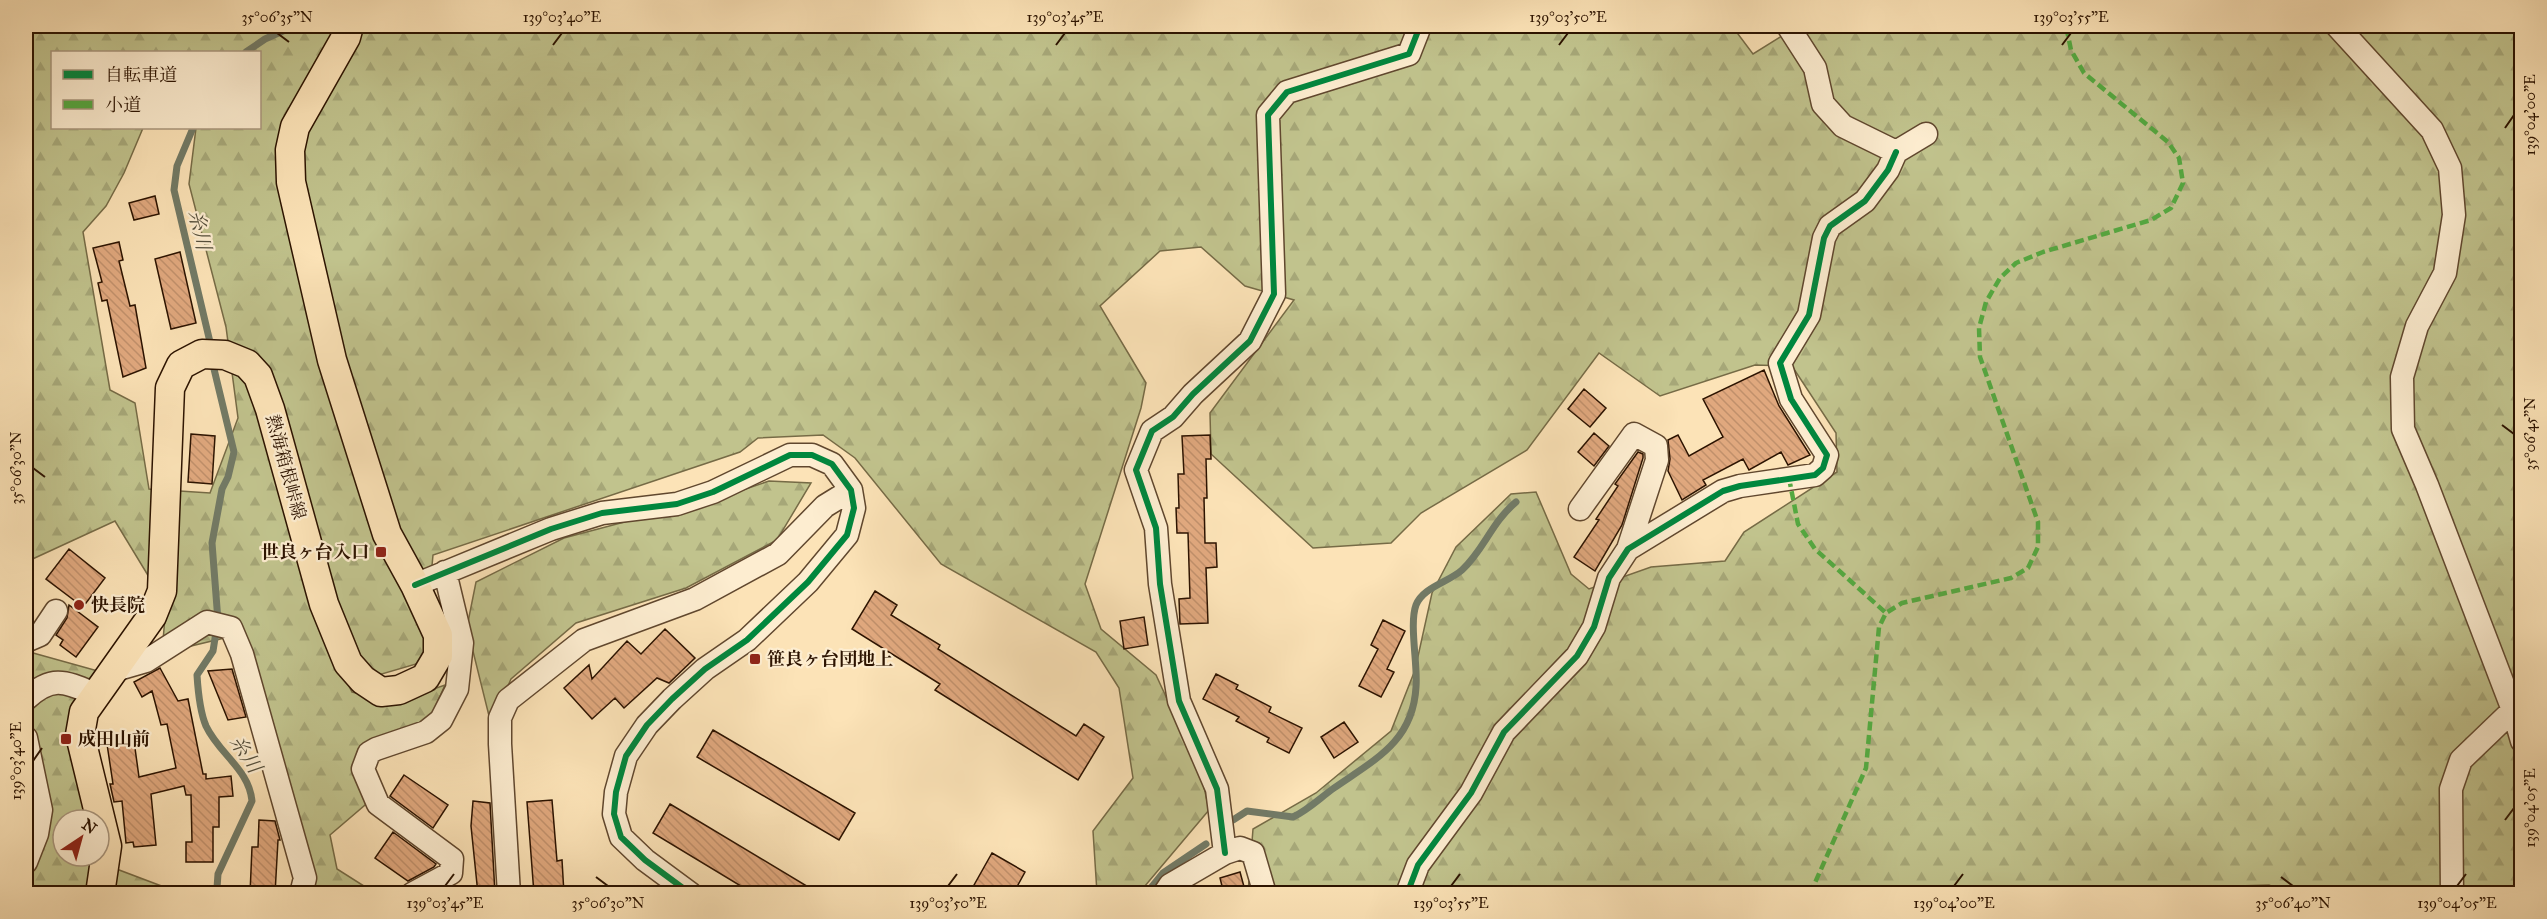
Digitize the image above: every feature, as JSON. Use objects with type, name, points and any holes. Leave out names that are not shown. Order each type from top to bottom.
[{"type":"main road","name":"熱海箱根峠線","points":[[100,894],[107,846],[80,735],[84,712],[152,616],[162,591],[170,388],[181,365],[202,354],[225,355],[247,364],[258,376],[270,410],[324,604],[348,663],[363,680],[381,692],[399,690],[425,678],[438,656],[438,635],[416,585],[387,534],[332,360],[291,182],[290,150],[295,127],[350,26]]},
{"type":"street","points":[[1226,853],[1217,789],[1179,701],[1160,584],[1156,528],[1136,470],[1152,431],[1173,417],[1193,394],[1250,341],[1274,294],[1268,116],[1287,92],[1409,54],[1420,26]]},
{"type":"street","points":[[1788,26],[1815,68],[1823,104],[1843,126],[1896,152]]},
{"type":"street","points":[[2337,26],[2432,130],[2450,168],[2454,215],[2445,273],[2417,326],[2402,377],[2403,429],[2427,485],[2513,710],[2522,741]]},
{"type":"street","points":[[1628,549],[1723,491],[1740,486],[1815,474],[1823,468],[1827,455],[1791,399],[1780,363],[1809,315],[1824,238],[1830,226],[1865,201],[1888,170],[1896,152],[1926,134]]},
{"type":"street","points":[[1407,894],[1418,865],[1471,793],[1504,732],[1560,676],[1577,656],[1594,627],[1609,578],[1628,549],[1657,460],[1656,447],[1634,434],[1580,509]]},
{"type":"street","points":[[416,585],[551,529],[602,513],[677,504],[713,492],[790,456],[812,455],[832,464],[851,490],[854,508],[847,535],[808,582],[747,640],[705,669],[672,699],[647,725],[626,756],[616,792],[614,814],[621,837],[645,860],[691,894]]},
{"type":"street","points":[[509,894],[500,744],[500,718],[508,700],[584,640],[695,599],[778,554],[825,506],[851,490]]},
{"type":"street","points":[[412,894],[451,873],[452,859],[378,804],[363,769],[369,753],[426,732],[441,720],[457,689],[462,643],[445,572]]},
{"type":"street","points":[[26,641],[40,635],[56,610]]},
{"type":"street","points":[[115,670],[146,661],[207,622],[231,628],[242,654],[305,878],[300,894]]},
{"type":"street","points":[[29,688],[55,681],[97,695]]},
{"type":"street","points":[[2452,894],[2451,789],[2461,760],[2513,710]]},
{"type":"street","points":[[26,738],[42,810],[37,834],[26,862]]},
{"type":"street","points":[[1164,894],[1170,885],[1226,853],[1240,848],[1252,853],[1265,894]]},
{"type":"green space","points":[[26,26],[1732,26],[1753,54],[1798,26],[2521,26],[2521,893],[2290,894],[2269,885],[2206,887],[2199,894],[1248,893],[1253,829],[1316,793],[1391,731],[1415,670],[1432,593],[1456,547],[1511,494],[1536,492],[1571,574],[1589,589],[1651,567],[1725,561],[1744,532],[1837,472],[1836,433],[1792,366],[1755,365],[1660,396],[1599,353],[1527,450],[1421,513],[1391,543],[1313,548],[1211,454],[1210,413],[1294,300],[1245,286],[1201,247],[1160,251],[1100,306],[1146,383],[1141,408],[1085,584],[1101,629],[1156,675],[1201,773],[1209,810],[1139,893],[1097,893],[1093,831],[1133,778],[1119,688],[1096,652],[941,564],[855,458],[823,435],[758,438],[740,452],[433,555],[423,662],[375,676],[312,612],[352,692],[396,702],[445,685],[431,716],[355,766],[372,799],[330,835],[337,869],[375,893],[293,893],[295,824],[237,635],[162,653],[166,605],[115,521],[26,562]],"holes":[[[51,51],[261,51],[261,129],[196,129],[189,184],[226,327],[238,418],[210,493],[149,489],[135,403],[110,390],[83,232],[106,206],[124,173],[143,129],[51,129]]]},
{"type":"green space","points":[[769,481],[811,483],[777,540],[686,588],[576,623],[511,679],[491,724],[467,627],[476,582],[564,538],[734,493]]},
{"type":"green space","points":[[26,651],[123,678],[73,709],[94,808],[51,808],[51,868],[111,867],[180,893],[26,893]]},
{"type":"building","points":[[155,196],[159,214],[134,220],[129,203]]},
{"type":"building","points":[[119,242],[123,260],[119,261],[130,306],[135,305],[146,368],[123,377],[107,300],[102,301],[98,283],[102,282],[93,248]]},
{"type":"building","points":[[180,252],[196,323],[171,329],[155,259]]},
{"type":"building","points":[[1764,370],[1779,406],[1810,455],[1788,465],[1781,452],[1749,470],[1743,459],[1703,480],[1706,485],[1682,500],[1668,471],[1670,459],[1668,440],[1678,435],[1689,456],[1723,437],[1703,399]]},
{"type":"building","points":[[1584,389],[1606,408],[1590,427],[1568,409]]},
{"type":"building","points":[[1594,433],[1609,446],[1594,466],[1578,452]]},
{"type":"building","points":[[191,434],[215,436],[212,484],[188,482]]},
{"type":"building","points":[[1210,435],[1211,459],[1206,459],[1207,498],[1204,498],[1205,543],[1216,543],[1217,567],[1206,568],[1208,623],[1180,624],[1179,599],[1190,598],[1188,533],[1177,533],[1178,474],[1184,474],[1182,436]]},
{"type":"building","points":[[1638,452],[1643,454],[1643,458],[1622,525],[1595,571],[1574,557],[1599,520],[1596,519],[1618,486],[1615,484]]},
{"type":"building","points":[[69,549],[105,578],[83,607],[46,579]]},
{"type":"building","points":[[875,591],[897,605],[891,615],[940,645],[938,649],[1076,736],[1084,724],[1104,737],[1078,780],[935,690],[940,684],[852,629]]},
{"type":"building","points":[[69,605],[98,627],[76,657],[60,645],[63,640],[56,635],[67,618]]},
{"type":"building","points":[[1144,617],[1148,645],[1124,649],[1120,621]]},
{"type":"building","points":[[1383,620],[1405,631],[1387,669],[1394,672],[1381,697],[1359,686],[1378,649],[1371,645]]},
{"type":"building","points":[[665,629],[695,658],[669,683],[657,678],[624,708],[615,698],[592,719],[564,688],[589,665],[592,679],[627,641],[641,654]]},
{"type":"building","points":[[160,668],[178,701],[188,699],[203,774],[206,774],[206,779],[231,776],[233,796],[219,797],[219,827],[213,827],[213,862],[186,862],[186,842],[192,842],[191,795],[186,795],[184,786],[151,794],[156,845],[134,847],[133,842],[126,843],[122,801],[114,802],[110,784],[113,784],[107,744],[134,741],[139,777],[176,768],[167,724],[161,725],[152,691],[142,697],[134,682]]},
{"type":"building","points":[[232,669],[246,717],[228,720],[208,671]]},
{"type":"building","points":[[1216,674],[1238,685],[1236,689],[1271,707],[1269,712],[1302,728],[1289,753],[1267,742],[1269,738],[1236,721],[1239,717],[1203,699]]},
{"type":"building","points":[[1344,722],[1358,742],[1334,758],[1321,737]]},
{"type":"building","points":[[713,730],[855,813],[839,840],[697,757]]},
{"type":"building","points":[[404,775],[448,805],[433,828],[390,796]]},
{"type":"building","points":[[552,800],[557,861],[562,860],[564,894],[534,894],[527,802]]},
{"type":"building","points":[[473,801],[490,803],[495,894],[478,894],[471,826]]},
{"type":"building","points":[[670,804],[820,894],[754,894],[653,833]]},
{"type":"building","points":[[259,820],[275,821],[280,840],[278,840],[275,894],[250,894],[252,847],[258,847]]},
{"type":"building","points":[[393,832],[436,864],[434,867],[408,881],[375,858]]},
{"type":"building","points":[[992,853],[1025,872],[1013,894],[969,894]]},
{"type":"building","points":[[1240,872],[1246,894],[1224,894],[1220,878]]},
{"type":"waterway","name":"糸川","points":[[247,51],[265,39],[294,26]]},
{"type":"waterway","name":"糸川","points":[[193,129],[177,166],[174,190],[210,342]]},
{"type":"waterway","name":"糸川","points":[[214,369],[234,452],[228,477],[222,489],[212,543],[218,621]]},
{"type":"waterway","points":[[1233,820],[1247,811],[1293,817],[1389,748],[1408,722],[1413,706],[1416,687],[1413,623],[1419,599],[1430,589],[1462,570],[1507,510],[1516,502]]},
{"type":"waterway","name":"糸川","points":[[213,894],[217,888],[218,874],[252,801],[250,790],[240,771],[218,745],[206,726],[201,708],[197,675],[213,651],[216,632]]},
{"type":"waterway","points":[[1146,894],[1163,873],[1206,844]]},
{"type":"marked path","points":[[1810,894],[1866,768],[1879,627],[1886,613],[1902,603],[2011,578],[2028,568],[2038,547],[2038,522],[1980,357],[1979,328],[1986,302],[2000,278],[2016,263],[2043,252],[2151,220],[2171,208],[2183,183],[2179,158],[2168,142],[2084,73],[2071,50],[2066,26]]},
{"type":"marked path","points":[[1789,478],[1798,524],[1815,549],[1886,613]]},
{"type":"cycle path","points":[[1225,853],[1217,789],[1179,701],[1160,584],[1156,528],[1136,470],[1152,431],[1173,417],[1193,394],[1250,341],[1274,294],[1268,115],[1287,92],[1409,54],[1420,26]]},
{"type":"cycle path","points":[[1407,894],[1418,865],[1471,793],[1504,732],[1577,656],[1594,627],[1609,578],[1628,549],[1723,491],[1740,486],[1815,475],[1823,468],[1827,455],[1791,399],[1780,363],[1809,315],[1824,238],[1830,226],[1865,201],[1888,170],[1896,152]]},
{"type":"cycle path","points":[[415,585],[551,529],[602,513],[677,504],[713,492],[790,455],[812,455],[832,464],[851,490],[854,508],[847,535],[808,582],[747,640],[705,669],[672,699],[647,725],[626,756],[616,792],[614,814],[621,837],[645,860],[691,894]]},
{"type":"place","name":"世良ヶ台入口","points":[[381,552]]},
{"type":"place","name":"快長院","points":[[79,605]]},
{"type":"place","name":"笹良ヶ台団地上","points":[[755,659]]},
{"type":"place","name":"成田山前","points":[[66,739]]}]
